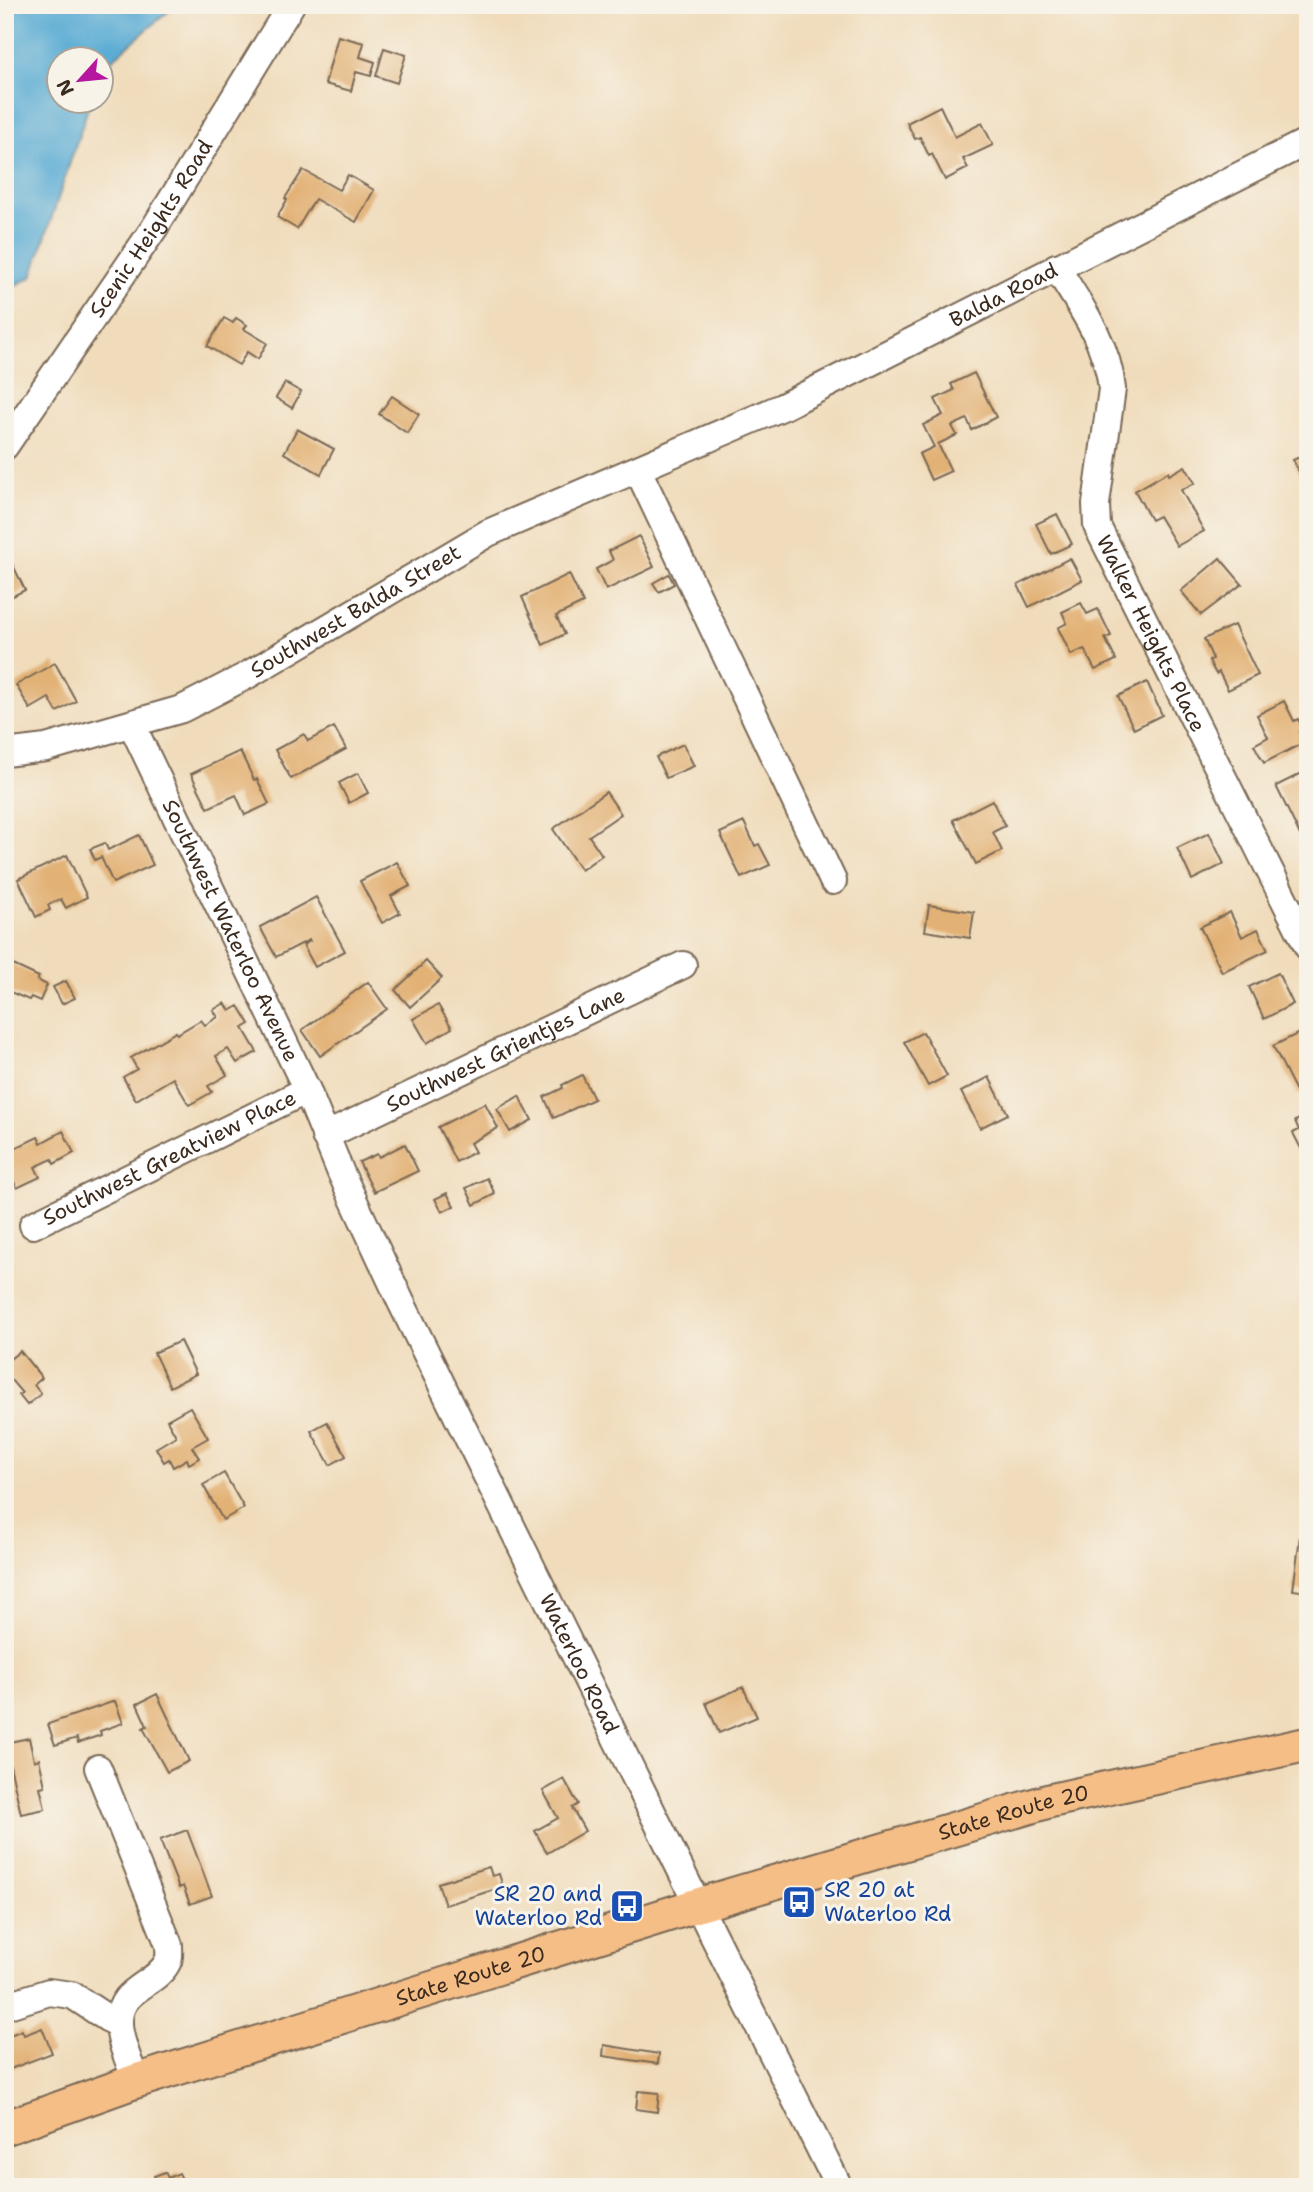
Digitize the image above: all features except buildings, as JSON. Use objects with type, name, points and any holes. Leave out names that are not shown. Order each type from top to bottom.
[{"type":"main road","name":"State Route 20","points":[[5,2128],[136,2081],[698,1905],[1049,1801],[1308,1744]]},
{"type":"street","name":"Scenic Heights Road","points":[[5,446],[155,227],[291,5]]},
{"type":"street","name":"Balda Road","points":[[698,443],[782,407],[1308,141]]},
{"type":"street","name":"Walker Heights Place","points":[[1056,267],[1101,345],[1110,371],[1112,389],[1096,504],[1097,526],[1308,947]]},
{"type":"street","name":"Southwest Balda Street","points":[[5,753],[46,748],[182,709],[246,676],[488,533],[698,443]]},
{"type":"street","points":[[638,470],[833,881]]},
{"type":"street","name":"Southwest Waterloo Avenue","points":[[132,724],[307,1090],[326,1136]]},
{"type":"street","name":"Southwest Grientjes Lane","points":[[326,1136],[683,965]]},
{"type":"street","name":"Southwest Greatview Place","points":[[33,1225],[307,1090]]},
{"type":"street","name":"Waterloo Road","points":[[326,1136],[401,1302],[839,2187]]},
{"type":"street","points":[[98,1768],[169,1944],[169,1960],[120,2009],[119,2026],[136,2081]]},
{"type":"street","points":[[5,2007],[49,1993],[72,1995],[119,2026]]},
{"type":"water","points":[[5,5],[176,5],[116,56],[116,46],[46,46],[46,116],[85,116],[32,277],[5,290]]},
{"type":"place","name":"SR 20 at Waterloo Rd","points":[[799,1902]]},
{"type":"place","name":"SR 20 and Waterloo Rd","points":[[627,1906]]}]
